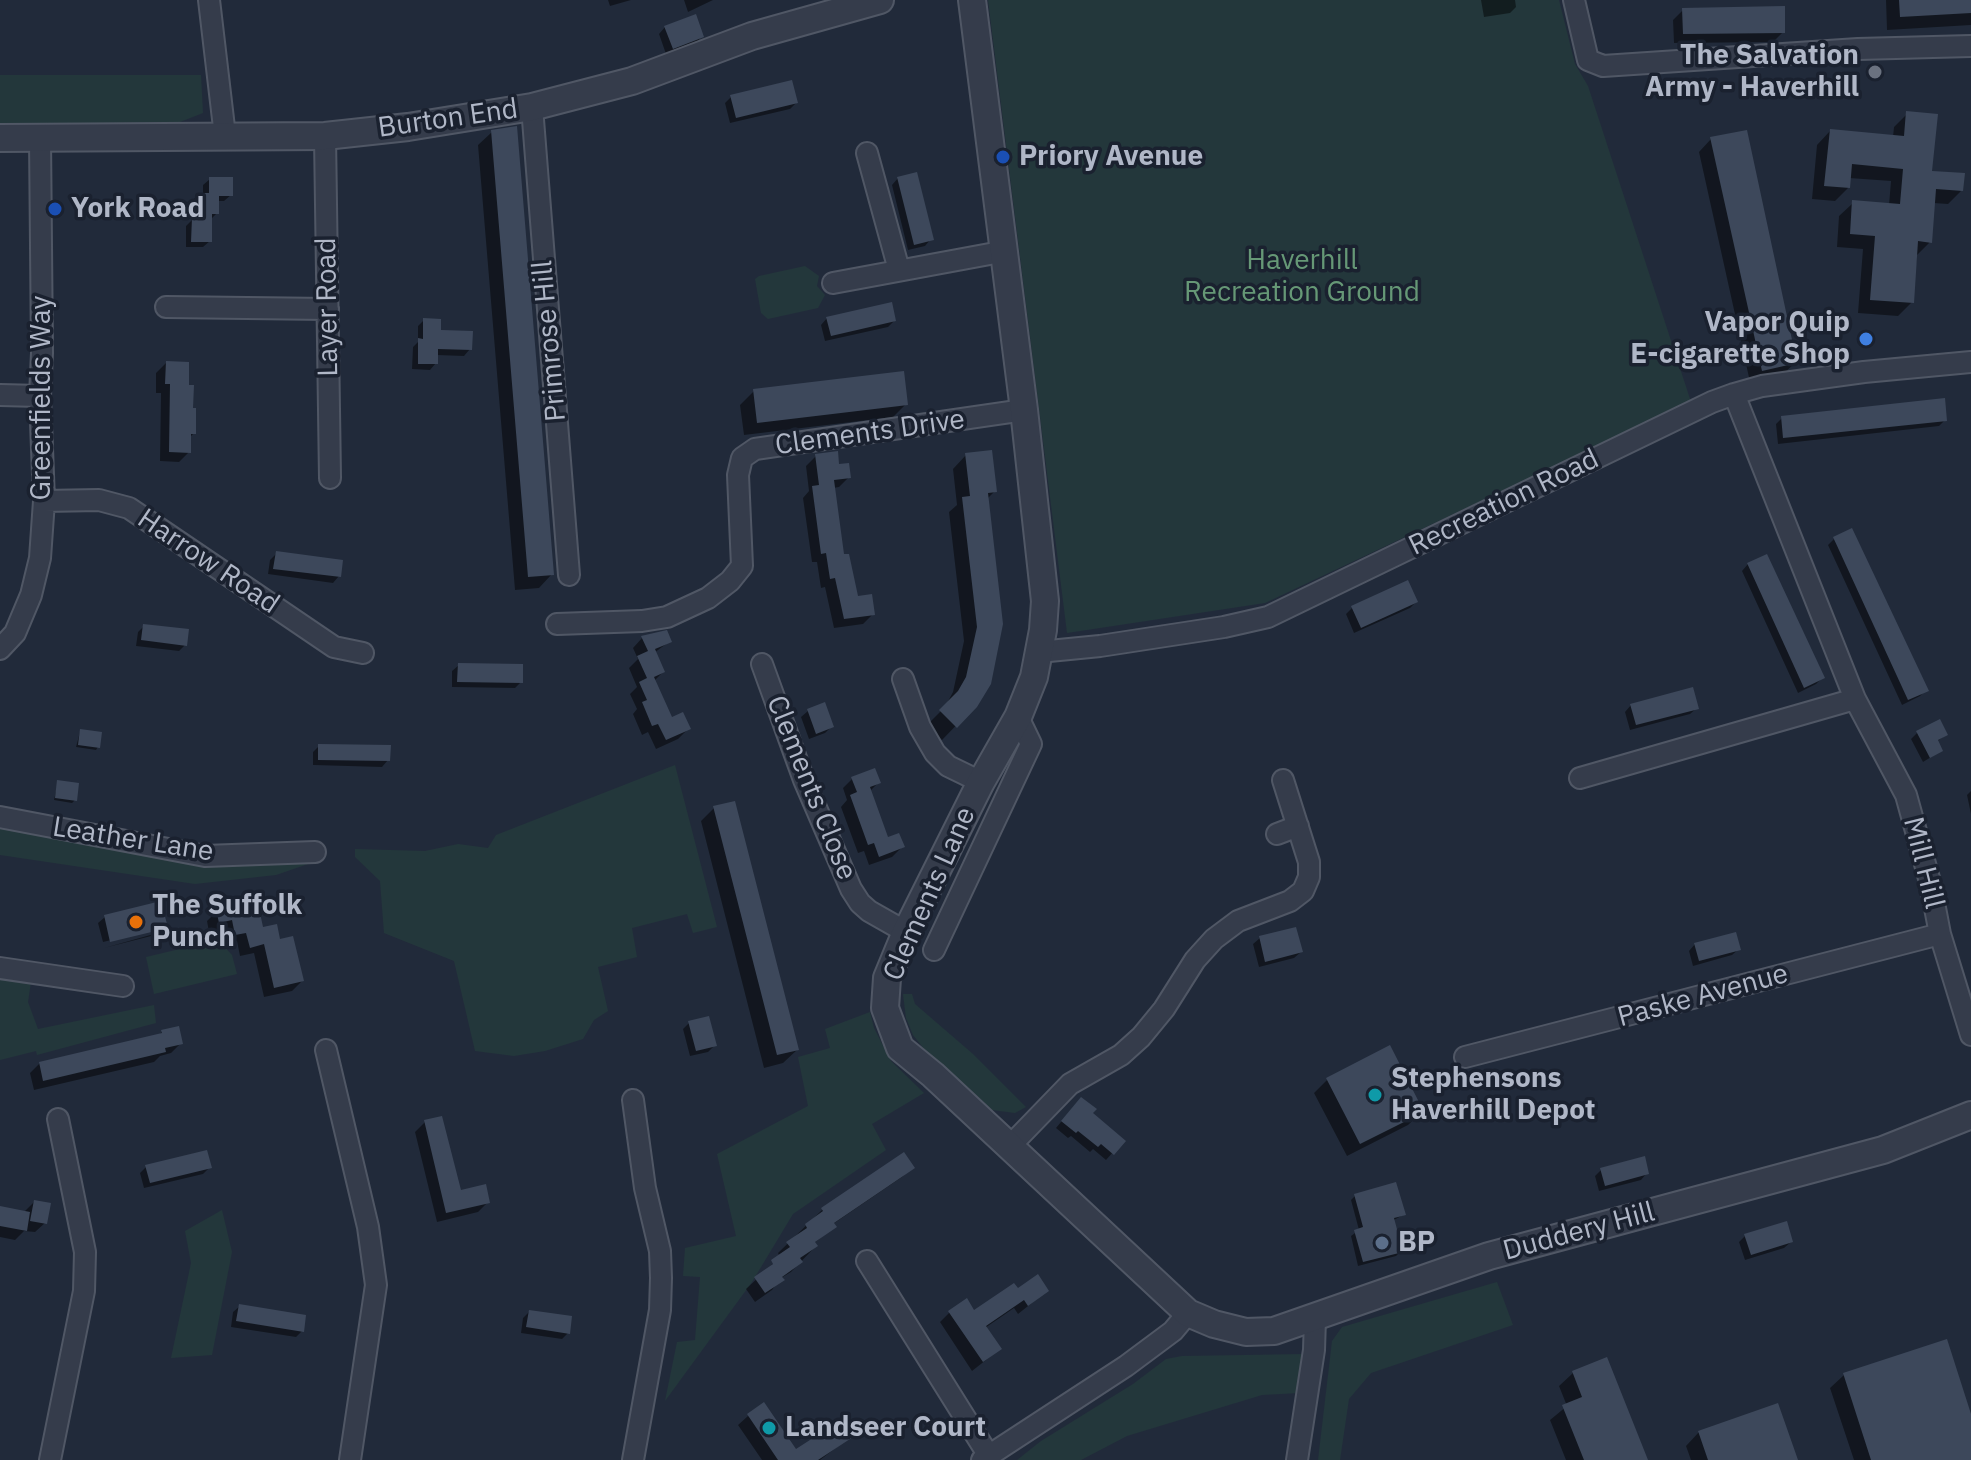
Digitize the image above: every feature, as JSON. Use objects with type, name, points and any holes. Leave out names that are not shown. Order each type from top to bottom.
[{"type":"street","points":[[209,0],[225,136]]},
{"type":"street","name":"Burton End","points":[[0,138],[325,136],[408,127],[532,107],[632,81],[752,36],[880,0]]},
{"type":"street","name":"Clements Lane","points":[[972,0],[1006,251],[1045,601],[1034,677],[1018,717],[981,782],[906,932],[887,978],[885,1008],[900,1048],[1188,1313]]},
{"type":"street","points":[[1574,0],[1588,60],[1603,66],[1858,49],[1971,46]]},
{"type":"street","name":"Primrose Hill","points":[[532,107],[569,575]]},
{"type":"street","name":"Layer Road","points":[[325,136],[330,478]]},
{"type":"street","name":"Greenfields Way","points":[[0,649],[15,633],[31,595],[40,558],[44,501],[40,396],[40,138]]},
{"type":"street","points":[[867,153],[899,270]]},
{"type":"street","points":[[833,283],[1006,251]]},
{"type":"street","points":[[166,307],[328,309]]},
{"type":"street","name":"Recreation Road","points":[[1039,652],[1100,646],[1268,617],[1734,394],[1762,386],[1864,372],[1971,362]]},
{"type":"street","name":"Mill Hill","points":[[1734,394],[1855,699],[1906,795],[1930,882],[1940,934],[1971,1035]]},
{"type":"street","points":[[0,395],[40,396]]},
{"type":"street","name":"Clements Drive","points":[[557,624],[642,621],[667,617],[708,598],[730,581],[742,566],[738,475],[742,458],[755,449],[1024,410]]},
{"type":"street","name":"Harrow Road","points":[[44,501],[99,500],[129,508],[334,647],[363,653]]},
{"type":"street","name":"Clements Close","points":[[762,664],[804,780],[851,889],[869,911],[906,932]]},
{"type":"street","points":[[903,679],[920,727],[935,753],[948,766],[981,782]]},
{"type":"street","points":[[1580,778],[1855,699]]},
{"type":"street","points":[[934,950],[1031,744],[1018,717]]},
{"type":"street","points":[[1010,1146],[1070,1084],[1121,1055],[1141,1037],[1164,1009],[1195,960],[1214,939],[1238,921],[1290,901],[1303,891],[1309,877],[1309,862],[1283,780]]},
{"type":"street","name":"Leather Lane","points":[[0,817],[205,856],[315,852]]},
{"type":"street","points":[[1277,834],[1298,826]]},
{"type":"street","name":"Paske Avenue","points":[[1465,1057],[1940,934]]},
{"type":"street","points":[[0,968],[123,986]]},
{"type":"street","points":[[326,1050],[368,1227],[376,1285],[350,1460]]},
{"type":"street","points":[[633,1100],[645,1188],[660,1251],[661,1278],[660,1310],[633,1460]]},
{"type":"street","name":"Duddery Hill","points":[[1188,1313],[1246,1332],[1274,1331],[1489,1256],[1883,1150],[1971,1115]]},
{"type":"street","points":[[50,1460],[84,1291],[85,1252],[58,1119]]},
{"type":"street","points":[[867,1261],[986,1458],[1126,1366],[1173,1331],[1188,1313]]},
{"type":"street","points":[[1297,1460],[1314,1350],[1315,1318]]},
{"type":"green space","name":"Haverhill Recreation Ground","points":[[988,0],[1559,0],[1575,64],[1588,86],[1691,402],[1265,603],[1067,633]]},
{"type":"green space","points":[[0,75],[201,75],[203,113],[180,122],[0,125]]},
{"type":"green space","points":[[805,266],[819,276],[817,286],[825,295],[818,308],[768,319],[761,313],[755,279]]},
{"type":"green space","points":[[675,765],[717,927],[693,933],[687,914],[632,928],[637,957],[598,967],[608,1011],[594,1020],[583,1039],[545,1051],[514,1056],[475,1051],[454,961],[384,933],[380,881],[355,857],[355,849],[425,851],[458,844],[488,848],[496,835]]},
{"type":"green space","points":[[0,823],[307,858],[311,863],[276,875],[195,884],[0,855]]},
{"type":"green space","points":[[218,940],[232,955],[237,974],[154,994],[146,957]]},
{"type":"green space","points":[[0,977],[31,982],[28,1002],[38,1029],[154,1005],[156,1023],[37,1055],[36,1051],[0,1060]]},
{"type":"green space","points":[[903,994],[912,994],[915,1004],[973,1054],[1026,1107],[1015,1113],[992,1110],[925,1050],[913,1035],[906,1018]]},
{"type":"green space","points":[[870,1012],[874,1028],[891,1061],[924,1093],[872,1124],[886,1150],[793,1214],[752,1282],[665,1401],[677,1342],[695,1340],[700,1277],[683,1276],[685,1248],[736,1236],[717,1154],[808,1106],[798,1057],[830,1048],[825,1029]]},
{"type":"green space","points":[[222,1210],[232,1252],[212,1355],[171,1358],[191,1263],[185,1231]]},
{"type":"green space","points":[[1497,1282],[1513,1325],[1371,1373],[1349,1399],[1340,1460],[1318,1460],[1332,1341],[1342,1327]]},
{"type":"green space","points":[[1306,1354],[1299,1393],[1262,1395],[1127,1436],[1081,1460],[1017,1460],[1166,1359],[1182,1356]]},
{"type":"building","points":[[1899,0],[1971,0],[1971,13],[1900,17]]},
{"type":"building","points":[[1785,6],[1785,33],[1683,34],[1682,8]]},
{"type":"building","points":[[696,14],[704,37],[673,49],[664,26]]},
{"type":"building","points":[[792,80],[798,103],[736,118],[730,95]]},
{"type":"building","points":[[1906,111],[1938,114],[1932,171],[1965,173],[1963,191],[1936,189],[1932,243],[1918,241],[1914,303],[1870,300],[1875,236],[1850,234],[1852,200],[1900,204],[1903,169],[1852,164],[1850,188],[1824,186],[1830,129],[1904,136]]},
{"type":"building","points":[[517,126],[554,575],[528,577],[491,130]]},
{"type":"building","points":[[1747,130],[1797,363],[1762,371],[1710,137]]},
{"type":"building","points":[[917,172],[934,240],[914,245],[897,177]]},
{"type":"building","points":[[209,177],[233,177],[233,196],[219,196],[219,214],[212,214],[212,242],[191,242],[192,218],[197,218],[197,193],[209,193]]},
{"type":"building","points":[[892,302],[896,321],[831,336],[826,317]]},
{"type":"building","points":[[423,318],[441,319],[441,330],[473,331],[472,350],[438,349],[438,364],[418,364],[418,338],[423,339]]},
{"type":"building","points":[[166,361],[189,362],[189,385],[194,385],[193,408],[196,408],[196,434],[191,434],[191,453],[169,452],[170,384],[165,384]]},
{"type":"building","points":[[904,371],[908,405],[757,423],[753,389]]},
{"type":"building","points":[[1945,398],[1947,421],[1783,438],[1781,416]]},
{"type":"building","points":[[992,450],[997,492],[988,493],[1003,624],[991,684],[977,707],[957,728],[939,710],[958,691],[966,677],[977,627],[962,497],[970,496],[965,453]]},
{"type":"building","points":[[838,451],[839,464],[849,463],[851,478],[834,480],[844,554],[849,554],[858,596],[872,594],[875,615],[844,619],[835,578],[830,579],[826,553],[821,554],[812,486],[819,485],[815,454]]},
{"type":"building","points":[[1852,528],[1929,691],[1908,700],[1833,537]]},
{"type":"building","points":[[276,551],[343,560],[341,577],[273,569]]},
{"type":"building","points":[[1767,554],[1825,678],[1804,688],[1747,563]]},
{"type":"building","points":[[1408,580],[1418,602],[1361,628],[1351,606]]},
{"type":"building","points":[[143,624],[189,629],[187,646],[141,640]]},
{"type":"building","points":[[667,630],[672,642],[655,649],[665,672],[654,677],[672,717],[683,712],[691,729],[666,740],[658,724],[652,726],[642,702],[647,700],[639,682],[647,678],[637,656],[648,651],[641,636]]},
{"type":"building","points":[[458,663],[523,664],[523,683],[457,682]]},
{"type":"building","points":[[1693,687],[1699,709],[1636,725],[1630,704]]},
{"type":"building","points":[[825,702],[834,727],[816,734],[807,709]]},
{"type":"building","points":[[1940,719],[1948,735],[1938,740],[1943,751],[1930,758],[1916,731]]},
{"type":"building","points":[[80,729],[102,732],[100,748],[78,745]]},
{"type":"building","points":[[318,744],[391,745],[390,761],[318,760]]},
{"type":"building","points":[[875,768],[881,783],[870,787],[888,837],[899,833],[905,847],[879,857],[874,843],[868,845],[850,795],[857,792],[851,777]]},
{"type":"building","points":[[57,780],[79,783],[77,801],[55,798]]},
{"type":"building","points":[[735,801],[799,1050],[777,1055],[713,806]]},
{"type":"building","points":[[261,899],[263,927],[277,924],[280,939],[293,936],[304,981],[274,988],[264,944],[250,948],[246,933],[235,935],[232,920],[219,923],[216,909]]},
{"type":"building","name":"The Suffolk Punch","points":[[161,901],[168,928],[110,942],[104,915]]},
{"type":"building","points":[[1296,927],[1303,952],[1265,962],[1259,936]]},
{"type":"building","points":[[1736,932],[1741,950],[1699,961],[1694,943]]},
{"type":"building","points":[[709,1016],[717,1046],[696,1051],[688,1021]]},
{"type":"building","points":[[179,1026],[183,1044],[165,1048],[166,1052],[43,1081],[39,1062],[162,1033],[161,1030]]},
{"type":"building","name":"Stephensons Haverhill Depot","points":[[1390,1045],[1424,1112],[1360,1144],[1326,1078]]},
{"type":"building","points":[[1081,1097],[1097,1109],[1093,1113],[1126,1141],[1114,1155],[1061,1121]]},
{"type":"building","points":[[442,1116],[461,1190],[486,1184],[490,1203],[446,1213],[424,1120]]},
{"type":"building","points":[[207,1150],[212,1168],[150,1183],[145,1165]]},
{"type":"building","points":[[904,1152],[915,1168],[834,1223],[837,1227],[815,1242],[818,1246],[800,1258],[803,1262],[782,1277],[785,1280],[765,1293],[754,1277],[790,1247],[786,1242],[807,1228],[805,1224],[823,1211],[821,1208]]},
{"type":"building","points":[[1645,1156],[1649,1174],[1605,1186],[1600,1168]]},
{"type":"building","points":[[1396,1182],[1406,1215],[1394,1218],[1403,1252],[1363,1262],[1354,1230],[1363,1227],[1354,1194]]},
{"type":"building","points":[[34,1200],[51,1203],[47,1224],[30,1221]]},
{"type":"building","points":[[0,1206],[30,1212],[27,1231],[0,1226]]},
{"type":"building","points":[[1787,1221],[1793,1242],[1751,1255],[1744,1234]]},
{"type":"building","points":[[1038,1274],[1049,1291],[1028,1306],[1024,1300],[986,1326],[1002,1349],[983,1362],[948,1311],[967,1298],[974,1310],[1014,1283],[1018,1288]]},
{"type":"building","points":[[239,1304],[306,1315],[304,1332],[236,1321]]},
{"type":"building","points":[[529,1310],[572,1316],[570,1334],[526,1327]]},
{"type":"building","points":[[1947,1339],[1971,1414],[1971,1460],[1871,1460],[1843,1373]]},
{"type":"building","points":[[1607,1357],[1648,1460],[1584,1460],[1562,1405],[1582,1397],[1572,1371]]},
{"type":"building","name":"Landseer Court","points":[[764,1402],[796,1449],[841,1420],[853,1437],[818,1460],[778,1460],[747,1414]]},
{"type":"building","points":[[1778,1403],[1798,1460],[1708,1460],[1698,1431]]},
{"type":"place","name":"The Salvation Army - Haverhill","points":[[1875,72]]},
{"type":"place","name":"Priory Avenue","points":[[1003,157]]},
{"type":"place","name":"York Road","points":[[55,209]]},
{"type":"place","name":"Vapor Quip E-cigarette Shop","points":[[1866,339]]},
{"type":"place","name":"The Suffolk Punch","points":[[136,922]]},
{"type":"place","name":"Stephensons Haverhill Depot","points":[[1375,1095]]},
{"type":"place","name":"BP","points":[[1382,1243]]},
{"type":"place","name":"Landseer Court","points":[[769,1428]]}]
